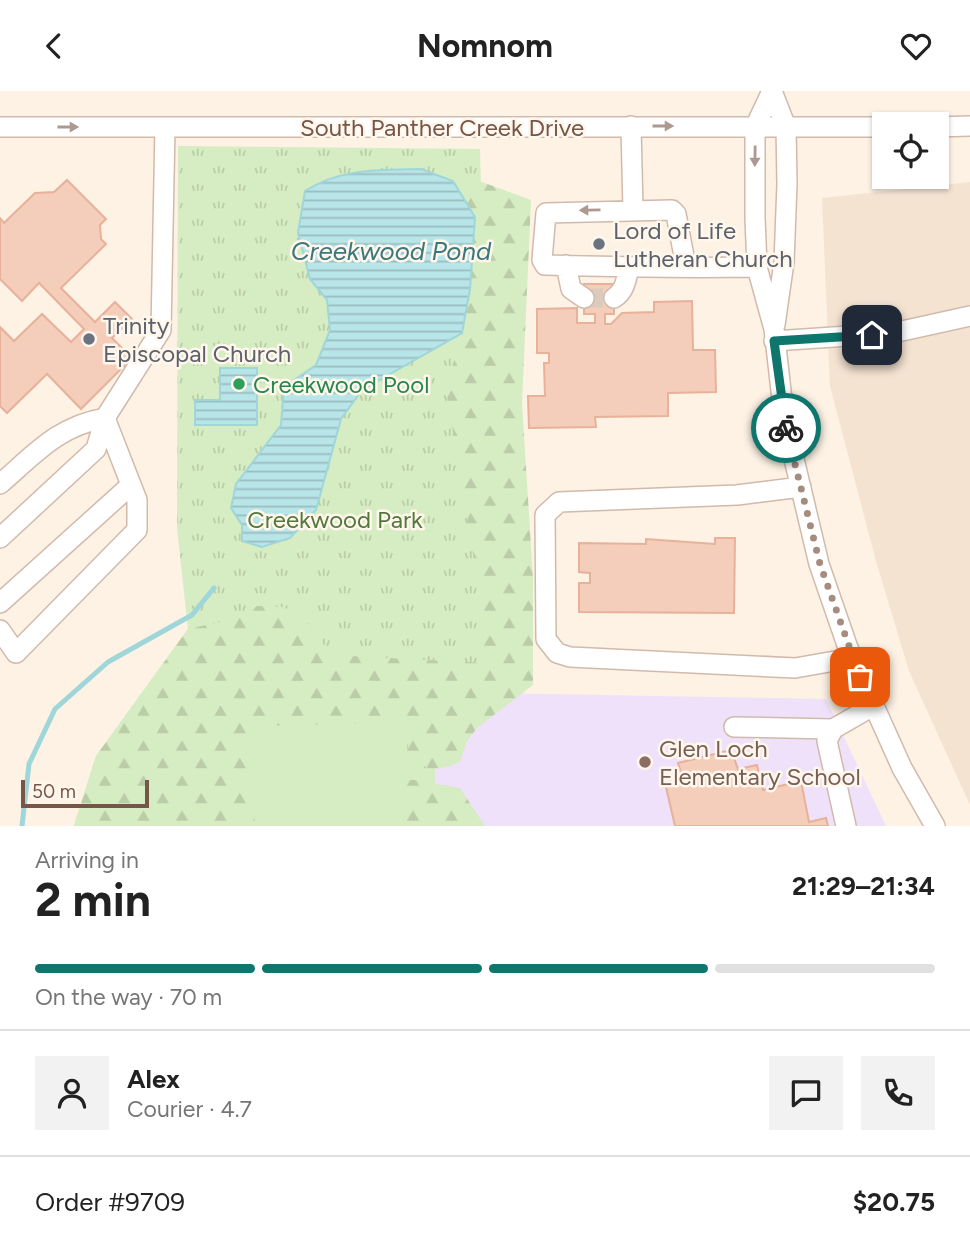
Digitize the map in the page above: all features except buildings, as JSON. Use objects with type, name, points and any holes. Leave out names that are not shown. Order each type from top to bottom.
[{"type":"street","points":[[774,335],[786,223],[786,127],[772,91],[755,127],[757,267],[774,335],[784,417],[820,564],[852,657],[902,768],[935,826]]},
{"type":"street","points":[[631,126],[633,210]]},
{"type":"street","points":[[949,127],[970,126]]},
{"type":"street","name":"South Panther Creek Drive","points":[[0,127],[872,127]]},
{"type":"street","points":[[0,538],[96,449],[105,418],[161,330],[165,127]]},
{"type":"street","points":[[686,267],[672,210],[546,213],[542,260],[545,265],[629,268],[757,267]]},
{"type":"street","points":[[566,265],[571,289],[584,298]]},
{"type":"street","points":[[614,297],[621,293],[629,268]]},
{"type":"street","points":[[774,335],[893,333],[970,316]]},
{"type":"street","points":[[0,484],[60,432],[86,421],[105,418]]},
{"type":"street","points":[[0,630],[16,653],[137,530],[137,499],[105,418]]},
{"type":"street","points":[[0,603],[131,485]]},
{"type":"street","points":[[801,487],[737,495],[559,502],[545,515],[546,639],[557,653],[570,657],[795,669],[852,657]]},
{"type":"street","points":[[734,727],[833,729],[873,706]]},
{"type":"street","points":[[833,729],[827,741],[828,755],[846,826]]},
{"type":"shaded area","points":[[970,182],[970,805],[909,671],[876,561],[830,386],[822,198],[905,189],[949,189],[949,184]]},
{"type":"shaded area","name":"Glen Loch Elementary School","points":[[434,692],[826,699],[886,826],[436,826]]},
{"type":"green space","name":"Creekwood Park","points":[[178,146],[480,149],[487,443],[508,694],[434,693],[436,826],[74,826],[96,756],[188,629],[177,528]]},
{"type":"green space","points":[[460,174],[531,200],[522,403],[533,579],[533,685],[477,728],[467,741],[460,762],[439,768],[420,765],[407,756],[409,738],[255,801],[255,826],[74,826],[96,756],[188,629],[238,618],[257,606],[283,607],[303,617],[324,645],[352,656],[484,663],[477,578],[447,396],[470,289],[475,217],[453,181]]},
{"type":"green space","points":[[401,723],[408,729],[407,756],[417,764],[417,780],[408,780],[404,786],[405,826],[255,826],[249,737],[252,730],[260,726]]},
{"type":"green space","points":[[408,779],[460,788],[485,826],[405,826],[404,786]]},
{"type":"water","name":"Creekwood Pond","points":[[421,169],[453,181],[475,217],[470,289],[462,333],[362,390],[341,419],[316,510],[290,538],[262,547],[242,541],[242,525],[231,508],[236,484],[281,425],[284,387],[316,365],[330,330],[327,300],[310,279],[298,233],[305,191],[346,174]]},
{"type":"water","name":"Creekwood Pool","points":[[220,368],[257,368],[257,425],[195,425],[195,400],[220,400]]},
{"type":"waterway","points":[[22,826],[29,764],[55,709],[108,662],[192,615],[214,588]]},
{"type":"tunnel","points":[[584,298],[614,298]]},
{"type":"way so far","points":[[786,428],[820,564],[860,677]]},
{"type":"place","name":"Lord of Life Lutheran Church","points":[[599,244]]},
{"type":"place","name":"Trinity Episcopal Church","points":[[89,339]]},
{"type":"place","name":"Creekwood Pool","points":[[239,384]]},
{"type":"place","name":"Glen Loch Elementary School","points":[[645,762]]},
{"type":"route","points":[[786,428],[774,341],[872,335]]}]
